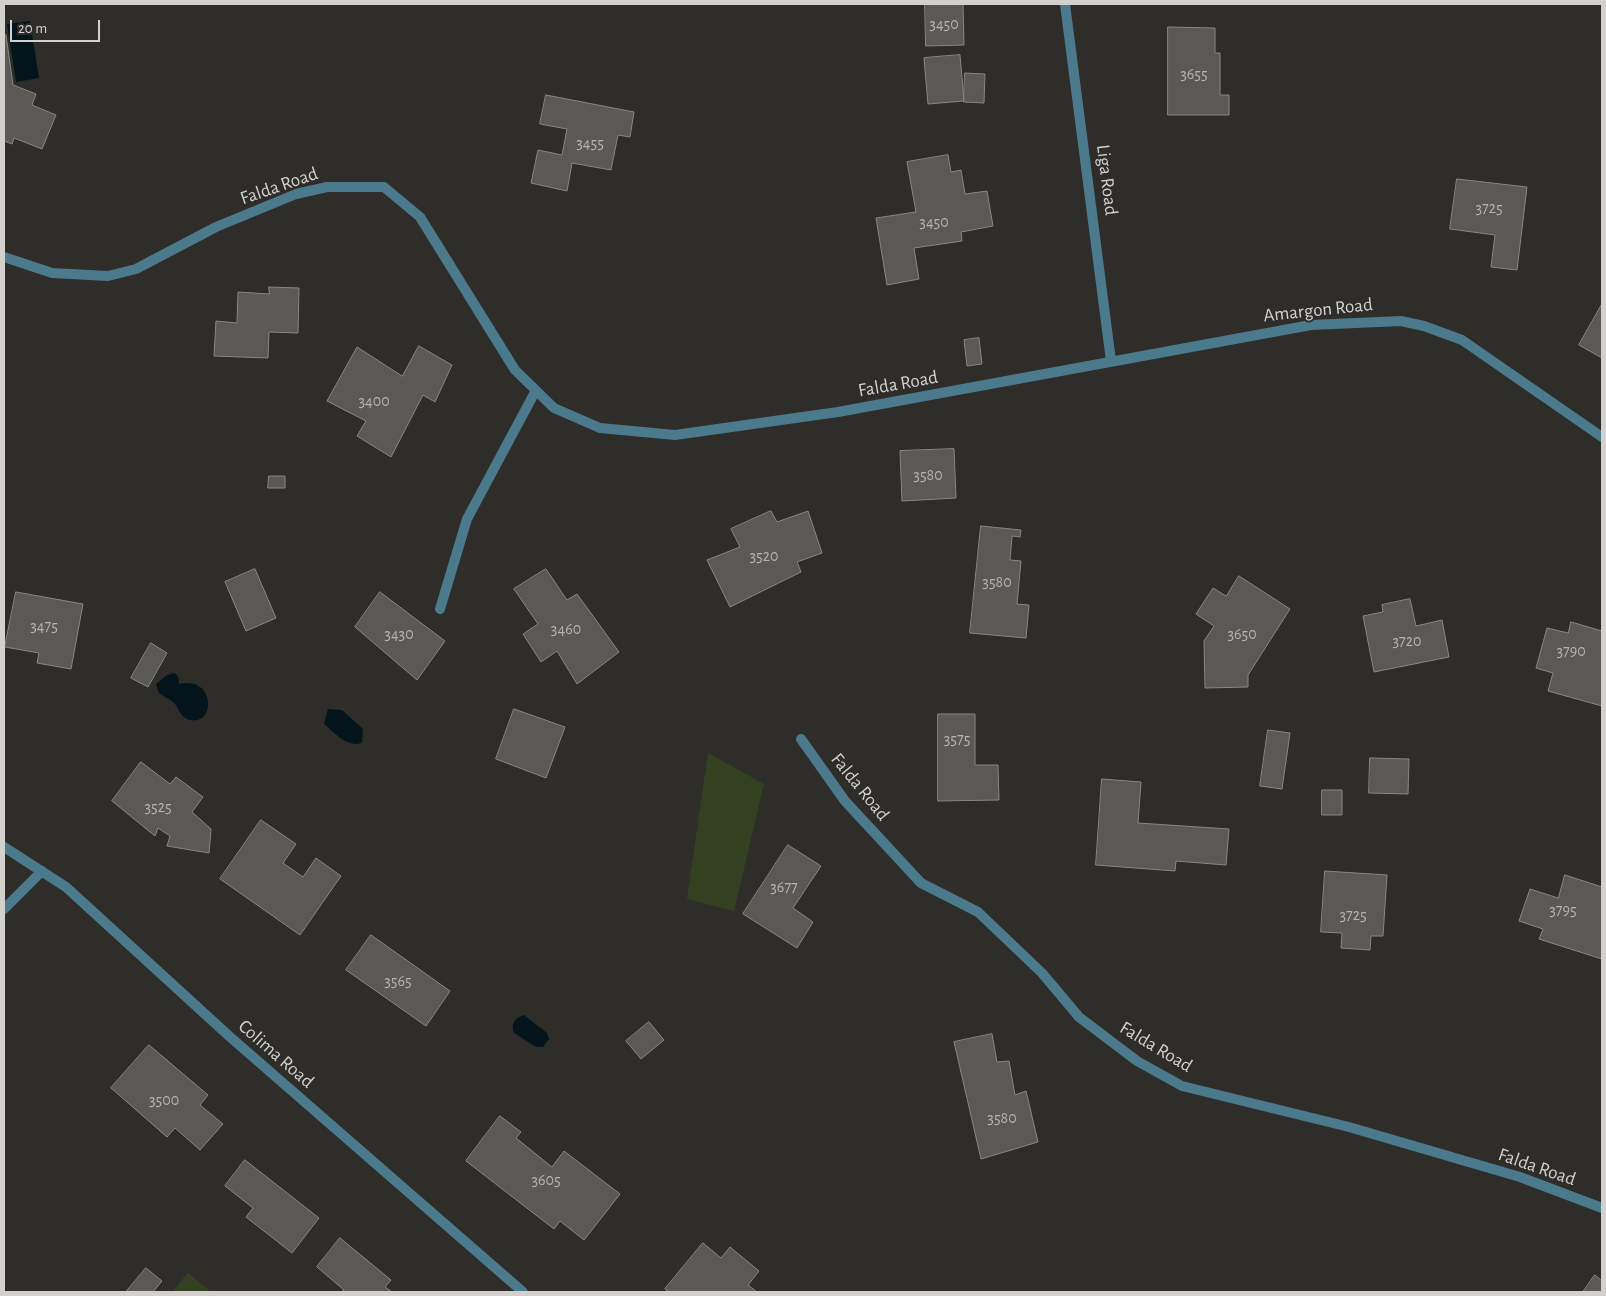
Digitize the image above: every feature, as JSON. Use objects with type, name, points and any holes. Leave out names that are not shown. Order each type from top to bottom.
[{"type":"street","name":"Liga Road","points":[[1065,4],[1111,361]]},
{"type":"street","name":"Falda Road","points":[[4,257],[52,273],[108,276],[136,269],[216,227],[296,194],[327,186],[384,187],[420,217],[515,370],[535,392],[554,408],[600,428],[675,435],[838,412],[1009,382]]},
{"type":"street","name":"Amargon Road","points":[[1009,382],[1111,361],[1311,325],[1401,321],[1424,326],[1462,340],[1602,436]]},
{"type":"street","points":[[440,609],[467,519],[535,392]]},
{"type":"street","name":"Falda Road","points":[[801,740],[846,802],[921,883],[978,912],[1042,973],[1079,1017],[1138,1061],[1182,1086],[1359,1130],[1520,1177],[1602,1208]]},
{"type":"street","name":"Colima Road","points":[[4,847],[66,887],[229,1036],[523,1292]]},
{"type":"street","points":[[4,909],[42,871]]},
{"type":"green space","points":[[708,753],[764,784],[734,911],[687,899]]},
{"type":"green space","points":[[188,1273],[211,1292],[172,1292]]},
{"type":"shaded area","points":[[30,21],[39,78],[16,82],[7,24]]},
{"type":"shaded area","points":[[174,673],[178,676],[179,684],[191,683],[200,687],[206,694],[207,710],[203,717],[197,720],[185,718],[174,703],[159,693],[156,684],[167,675]]},
{"type":"shaded area","points":[[328,709],[342,710],[363,729],[362,743],[346,742],[324,724]]},
{"type":"shaded area","points":[[524,1015],[547,1033],[549,1039],[543,1047],[536,1047],[514,1033],[514,1021]]},
{"type":"building","points":[[925,4],[963,4],[964,45],[926,46]]},
{"type":"building","points":[[1168,27],[1215,28],[1215,53],[1220,53],[1220,95],[1229,95],[1229,115],[1168,115]]},
{"type":"building","points":[[6,35],[13,85],[36,94],[32,105],[56,115],[42,149],[14,138],[12,144],[4,141],[4,36]]},
{"type":"building","points":[[960,55],[964,101],[928,104],[924,58]]},
{"type":"building","points":[[965,73],[985,74],[984,103],[964,102]]},
{"type":"building","points":[[546,95],[634,112],[630,137],[618,135],[611,170],[572,163],[567,191],[531,183],[538,150],[562,155],[567,129],[540,124]]},
{"type":"building","points":[[948,155],[951,172],[961,170],[965,194],[987,191],[993,226],[961,232],[962,241],[914,248],[919,279],[887,285],[876,218],[916,212],[907,162]]},
{"type":"building","points":[[1457,179],[1527,187],[1517,270],[1491,267],[1495,235],[1450,229]]},
{"type":"building","points":[[269,287],[299,288],[298,333],[269,332],[268,358],[214,356],[216,321],[237,323],[238,292],[269,294]]},
{"type":"building","points":[[1602,304],[1602,358],[1579,345]]},
{"type":"building","points":[[979,338],[982,364],[967,366],[964,340]]},
{"type":"building","points":[[419,346],[452,365],[435,402],[423,395],[391,457],[357,436],[366,421],[327,401],[357,347],[402,376]]},
{"type":"building","points":[[954,449],[956,498],[902,501],[900,451]]},
{"type":"building","points":[[269,476],[285,476],[285,488],[268,488]]},
{"type":"building","points":[[771,511],[777,522],[808,511],[822,553],[797,562],[801,572],[730,607],[707,560],[740,547],[731,529]]},
{"type":"building","points":[[981,526],[1021,530],[1020,537],[1012,536],[1010,560],[1021,561],[1017,604],[1029,605],[1026,638],[970,633]]},
{"type":"building","points":[[255,569],[276,618],[246,631],[225,582]]},
{"type":"building","points":[[546,569],[567,600],[577,594],[619,652],[577,684],[557,651],[541,662],[523,634],[538,624],[514,589]]},
{"type":"building","points":[[1239,576],[1290,609],[1248,675],[1248,687],[1205,688],[1204,641],[1214,626],[1196,614],[1213,588],[1226,596]]},
{"type":"building","points":[[16,592],[83,604],[71,669],[37,663],[39,653],[5,647]]},
{"type":"building","points":[[380,592],[445,641],[417,680],[355,627]]},
{"type":"building","points":[[1410,599],[1416,626],[1442,620],[1449,657],[1374,672],[1363,616],[1383,612],[1382,605]]},
{"type":"building","points":[[1571,622],[1602,631],[1602,706],[1548,691],[1553,673],[1536,668],[1547,628],[1568,633]]},
{"type":"building","points":[[151,643],[167,653],[148,687],[131,678]]},
{"type":"building","points":[[514,709],[565,727],[546,778],[496,759]]},
{"type":"building","points":[[938,714],[975,714],[975,765],[998,765],[999,800],[938,801]]},
{"type":"building","points":[[1268,730],[1290,733],[1282,789],[1260,786]]},
{"type":"building","points":[[1370,758],[1409,759],[1408,794],[1369,793]]},
{"type":"building","points":[[141,762],[170,784],[176,777],[203,797],[192,812],[211,829],[209,853],[167,846],[170,836],[158,828],[155,836],[112,801]]},
{"type":"building","points":[[1102,779],[1141,782],[1138,823],[1229,829],[1226,865],[1176,861],[1175,871],[1096,865]]},
{"type":"building","points":[[1322,790],[1342,790],[1342,815],[1322,815]]},
{"type":"building","points":[[261,820],[296,844],[283,863],[303,877],[316,858],[341,876],[300,935],[220,879]]},
{"type":"building","points":[[788,845],[821,866],[793,908],[813,922],[797,948],[743,914]]},
{"type":"building","points":[[1325,871],[1387,875],[1383,936],[1371,936],[1370,950],[1341,948],[1342,933],[1321,932]]},
{"type":"building","points":[[1565,875],[1602,887],[1602,959],[1539,939],[1543,929],[1519,921],[1530,889],[1558,898]]},
{"type":"building","points":[[371,935],[450,991],[426,1026],[346,970]]},
{"type":"building","points":[[649,1022],[664,1040],[641,1059],[626,1041]]},
{"type":"building","points":[[992,1034],[997,1062],[1009,1061],[1015,1095],[1026,1091],[1038,1142],[981,1159],[954,1042]]},
{"type":"building","points":[[149,1045],[208,1095],[200,1105],[223,1124],[200,1150],[175,1128],[167,1137],[111,1088]]},
{"type":"building","points":[[500,1116],[521,1132],[516,1138],[552,1167],[564,1151],[620,1194],[584,1240],[560,1221],[554,1229],[466,1161]]},
{"type":"building","points":[[245,1160],[319,1218],[292,1253],[246,1217],[253,1208],[225,1186]]},
{"type":"building","points":[[340,1238],[391,1280],[385,1287],[392,1292],[341,1292],[344,1290],[317,1267]]},
{"type":"building","points":[[703,1243],[721,1258],[730,1247],[759,1271],[748,1285],[757,1292],[669,1292],[665,1289]]},
{"type":"building","points":[[146,1268],[162,1281],[153,1292],[126,1292]]},
{"type":"building","points":[[1595,1275],[1602,1281],[1602,1292],[1583,1292]]}]
